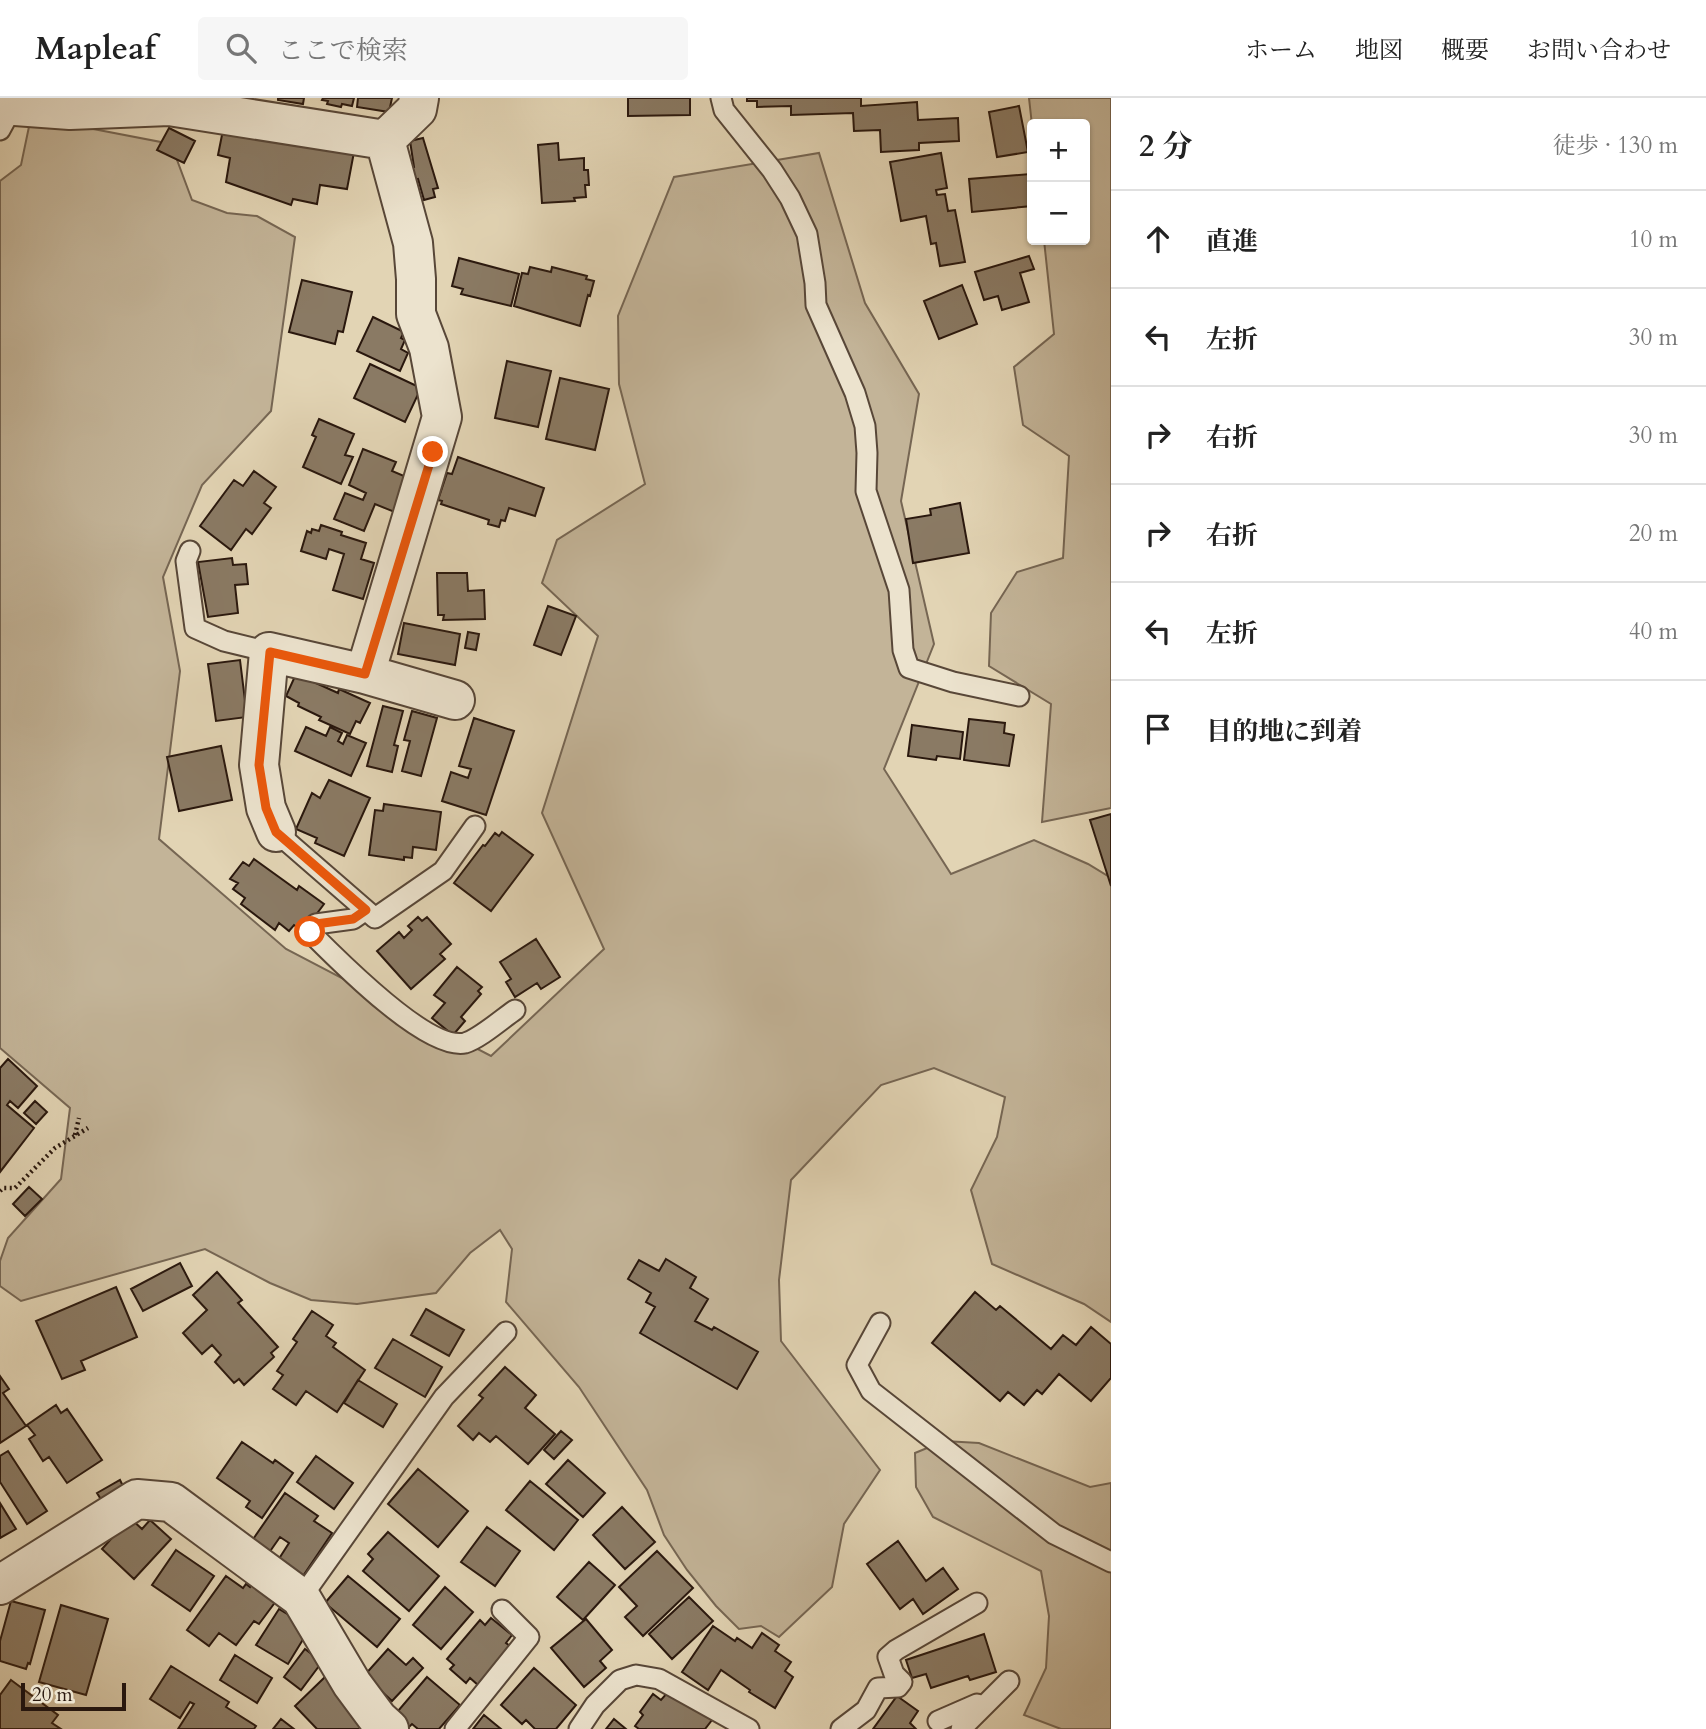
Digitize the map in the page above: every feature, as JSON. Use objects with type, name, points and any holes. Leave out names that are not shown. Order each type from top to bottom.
[{"type":"street","points":[[385,140],[417,109],[419,98]]},
{"type":"street","points":[[4,114],[169,102],[385,140]]},
{"type":"street","points":[[365,674],[442,417],[429,348],[416,314],[413,243],[385,140]]},
{"type":"street","points":[[276,832],[266,808],[259,765],[270,652],[365,674],[455,700]]},
{"type":"street","points":[[0,1585],[136,1499],[171,1502],[301,1598],[352,1684],[378,1719],[389,1729]]},
{"type":"lane","points":[[721,98],[724,110],[772,170],[807,234],[816,305],[855,393],[865,426],[866,491],[899,590],[903,650],[909,668],[953,682],[1019,696]]},
{"type":"lane","points":[[190,551],[186,561],[195,628],[224,640],[270,652]]},
{"type":"lane","points":[[276,832],[375,918],[443,871],[475,827]]},
{"type":"lane","points":[[366,910],[353,919],[316,924],[310,932],[403,1016],[434,1036],[454,1044],[468,1042],[515,1010]]},
{"type":"lane","points":[[880,1323],[858,1365],[871,1391],[1054,1534],[1111,1562]]},
{"type":"lane","points":[[301,1598],[444,1397],[506,1332]]},
{"type":"lane","points":[[841,1729],[866,1710],[878,1688],[898,1687],[902,1682],[889,1664],[888,1657],[976,1603]]},
{"type":"lane","points":[[455,1729],[529,1637],[502,1610]]},
{"type":"lane","points":[[579,1729],[595,1705],[620,1680],[636,1675],[659,1679],[749,1729]]},
{"type":"lane","points":[[961,1729],[1009,1681]]},
{"type":"lane","points":[[938,1721],[977,1704],[984,1707]]},
{"type":"path","points":[[75,1136],[79,1118]]},
{"type":"path","points":[[0,1191],[3,1188],[15,1188],[55,1148],[88,1128]]},
{"type":"shaded area","points":[[1029,98],[1111,98],[1111,808],[1042,822],[1051,704],[989,666],[991,613],[1017,572],[1063,558],[1069,456],[1023,425],[1014,367],[1054,334],[1045,245],[1090,245],[1090,119],[1031,119]]},
{"type":"shaded area","points":[[31,117],[171,144],[192,200],[227,213],[257,216],[295,237],[271,411],[202,485],[163,577],[180,671],[159,839],[286,949],[491,1056],[604,949],[542,813],[598,636],[542,583],[557,540],[645,484],[619,384],[618,316],[674,177],[819,153],[865,303],[919,394],[901,501],[934,644],[884,769],[951,874],[1034,840],[1088,864],[1111,878],[1111,1322],[1084,1304],[992,1264],[971,1190],[997,1137],[1005,1097],[934,1068],[881,1085],[791,1180],[779,1280],[781,1341],[880,1470],[844,1524],[832,1587],[779,1637],[761,1626],[739,1629],[687,1570],[664,1535],[647,1490],[579,1387],[506,1302],[512,1249],[500,1230],[470,1253],[436,1293],[357,1304],[311,1300],[270,1283],[205,1249],[21,1301],[0,1286],[0,1261],[8,1238],[61,1179],[70,1108],[0,1048],[0,181],[21,165]]},
{"type":"shaded area","points":[[944,1441],[979,1443],[1090,1487],[1111,1483],[1111,1729],[1061,1729],[1024,1715],[1046,1668],[1049,1616],[1041,1571],[933,1517],[916,1487],[915,1453]]},
{"type":"building","points":[[278,98],[304,98],[303,104]]},
{"type":"building","points":[[354,98],[352,106],[342,104],[341,107],[327,104],[328,101],[322,100]]},
{"type":"building","points":[[358,98],[392,98],[389,112],[357,107]]},
{"type":"building","points":[[628,98],[690,98],[690,115],[628,116]]},
{"type":"building","points":[[747,98],[861,98],[861,106],[917,102],[918,120],[958,118],[959,141],[919,143],[919,150],[881,152],[880,130],[854,131],[853,113],[791,115],[791,106],[757,107],[757,101],[747,101]]},
{"type":"building","points":[[1019,106],[1027,152],[997,157],[989,112]]},
{"type":"building","points":[[224,125],[354,152],[347,189],[320,185],[317,204],[293,199],[291,205],[226,182],[230,158],[218,155]]},
{"type":"building","points":[[169,128],[195,141],[184,163],[157,150]]},
{"type":"building","points":[[423,138],[438,188],[433,189],[435,197],[424,200],[418,179],[413,180],[410,168],[414,167],[410,141]]},
{"type":"building","points":[[558,143],[559,160],[584,158],[584,170],[588,170],[589,185],[585,185],[586,197],[574,198],[575,201],[542,203],[538,145]]},
{"type":"building","points":[[941,153],[947,188],[936,190],[937,195],[945,194],[948,211],[955,210],[965,262],[940,266],[936,243],[931,244],[926,216],[901,221],[890,162]]},
{"type":"building","points":[[1027,174],[1027,206],[972,212],[969,179]]},
{"type":"building","points":[[1029,256],[1034,269],[1020,273],[1029,302],[1002,310],[998,296],[984,300],[975,272]]},
{"type":"building","points":[[459,258],[519,274],[511,306],[461,294],[463,289],[452,286]]},
{"type":"building","points":[[530,267],[551,272],[552,267],[587,276],[586,279],[594,281],[580,326],[514,306],[522,273],[528,274]]},
{"type":"building","points":[[302,280],[352,292],[343,332],[338,331],[335,344],[289,332]]},
{"type":"building","points":[[962,285],[977,324],[939,339],[924,301]]},
{"type":"building","points":[[373,317],[404,332],[401,338],[405,340],[401,349],[408,353],[400,371],[357,351]]},
{"type":"building","points":[[507,361],[551,371],[538,427],[495,418]]},
{"type":"building","points":[[370,364],[421,388],[405,422],[354,398]]},
{"type":"building","points":[[560,378],[609,389],[595,450],[546,439]]},
{"type":"building","points":[[319,419],[354,434],[345,455],[353,457],[341,484],[303,467],[316,437],[312,435]]},
{"type":"building","points":[[363,449],[396,462],[392,471],[411,479],[397,513],[375,504],[364,531],[334,519],[345,493],[363,500],[366,493],[349,485]]},
{"type":"building","points":[[458,457],[544,488],[535,516],[509,508],[505,521],[501,520],[499,527],[488,524],[489,520],[441,504],[442,501],[438,500],[447,473],[452,474]]},
{"type":"building","points":[[254,471],[276,487],[264,503],[271,508],[252,534],[246,529],[231,550],[200,526],[234,480],[243,486]]},
{"type":"building","points":[[960,503],[969,553],[913,563],[906,519],[931,515],[930,509]]},
{"type":"building","points":[[321,525],[366,543],[361,559],[374,563],[363,599],[333,590],[344,554],[329,549],[326,559],[301,551],[307,531],[319,531]]},
{"type":"building","points":[[232,558],[233,565],[246,564],[248,584],[235,585],[238,613],[208,617],[198,562]]},
{"type":"building","points":[[437,573],[467,573],[468,591],[484,590],[485,619],[443,620],[444,615],[438,615]]},
{"type":"building","points":[[548,606],[576,616],[561,655],[534,645]]},
{"type":"building","points":[[404,623],[460,634],[455,665],[398,654]]},
{"type":"building","points":[[468,632],[479,634],[476,650],[465,648]]},
{"type":"building","points":[[240,660],[247,717],[216,721],[208,664]]},
{"type":"building","points":[[296,674],[338,693],[339,689],[370,703],[360,723],[356,721],[350,734],[319,720],[321,717],[298,706],[299,703],[286,696]]},
{"type":"building","points":[[383,706],[403,711],[394,745],[398,746],[392,772],[367,766]]},
{"type":"building","points":[[412,711],[437,718],[421,776],[402,771],[410,741],[404,740]]},
{"type":"building","points":[[474,718],[514,731],[486,815],[442,801],[451,772],[468,778],[471,769],[459,766]]},
{"type":"building","points":[[969,719],[1005,723],[1004,733],[1014,735],[1009,766],[964,760]]},
{"type":"building","points":[[912,725],[963,732],[960,759],[937,756],[936,760],[908,756]]},
{"type":"building","points":[[306,727],[326,736],[330,727],[342,733],[338,741],[343,744],[347,735],[366,743],[351,776],[295,751]]},
{"type":"building","points":[[221,746],[232,800],[179,811],[167,757]]},
{"type":"building","points":[[329,780],[370,798],[344,856],[315,843],[317,838],[296,829],[312,793],[320,798]]},
{"type":"building","points":[[384,804],[441,812],[436,850],[413,847],[412,858],[404,857],[404,860],[369,855],[375,810],[383,811]]},
{"type":"building","points":[[1111,814],[1111,886],[1090,820]]},
{"type":"building","points":[[502,832],[533,855],[491,911],[454,883],[483,845],[485,846],[495,833],[499,836]]},
{"type":"building","points":[[254,859],[297,890],[299,886],[324,904],[302,931],[294,925],[289,931],[279,923],[275,930],[241,904],[245,898],[233,889],[238,883],[230,879],[243,862],[249,866]]},
{"type":"building","points":[[418,917],[422,921],[427,917],[451,944],[440,954],[445,959],[411,989],[377,951],[399,932],[404,938],[412,930],[408,926]]},
{"type":"building","points":[[536,939],[560,977],[541,989],[537,983],[515,997],[506,982],[511,979],[500,962]]},
{"type":"building","points":[[457,967],[482,987],[478,991],[481,994],[461,1017],[465,1021],[453,1035],[432,1018],[445,1003],[434,995]]},
{"type":"building","points":[[8,1059],[37,1086],[18,1108],[10,1101],[7,1105],[34,1128],[0,1172],[0,1068]]},
{"type":"building","points":[[35,1101],[47,1112],[36,1124],[24,1113]]},
{"type":"building","points":[[29,1187],[42,1199],[25,1216],[13,1204]]},
{"type":"building","points":[[666,1259],[696,1277],[690,1288],[708,1299],[695,1321],[712,1330],[714,1327],[758,1352],[737,1389],[640,1333],[655,1307],[646,1302],[651,1293],[628,1279],[639,1260],[659,1271]]},
{"type":"building","points":[[180,1263],[192,1286],[143,1311],[131,1289]]},
{"type":"building","points":[[217,1272],[242,1300],[238,1303],[278,1347],[271,1353],[274,1357],[244,1385],[239,1379],[234,1383],[215,1362],[221,1355],[212,1345],[202,1354],[183,1333],[207,1310],[193,1295]]},
{"type":"building","points":[[116,1287],[137,1337],[81,1361],[85,1370],[62,1379],[36,1321]]},
{"type":"building","points":[[975,1292],[996,1310],[1000,1306],[1051,1349],[1063,1335],[1076,1345],[1091,1327],[1111,1344],[1111,1378],[1091,1401],[1059,1374],[1042,1394],[1037,1390],[1024,1405],[1008,1392],[1000,1401],[932,1343]]},
{"type":"building","points":[[426,1309],[464,1330],[449,1356],[411,1335]]},
{"type":"building","points":[[312,1311],[333,1325],[326,1336],[336,1343],[333,1347],[365,1370],[337,1412],[306,1391],[296,1405],[273,1389],[283,1375],[277,1371],[297,1342],[293,1339]]},
{"type":"building","points":[[393,1339],[442,1367],[425,1397],[375,1368]]},
{"type":"building","points":[[505,1367],[536,1395],[525,1408],[555,1434],[528,1464],[496,1436],[490,1442],[479,1433],[473,1440],[458,1426],[483,1398],[479,1395]]},
{"type":"building","points":[[0,1376],[9,1389],[3,1393],[26,1426],[0,1443]]},
{"type":"building","points":[[358,1380],[397,1404],[383,1427],[344,1403]]},
{"type":"building","points":[[56,1405],[61,1413],[67,1409],[102,1460],[67,1483],[49,1457],[43,1461],[29,1439],[35,1435],[27,1425]]},
{"type":"building","points":[[561,1431],[572,1440],[554,1459],[544,1450]]},
{"type":"building","points":[[242,1442],[293,1473],[262,1518],[246,1507],[250,1501],[217,1478]]},
{"type":"building","points":[[8,1451],[47,1511],[27,1524],[0,1482],[0,1456]]},
{"type":"building","points":[[316,1456],[353,1483],[334,1509],[297,1482]]},
{"type":"building","points":[[568,1460],[605,1493],[583,1517],[546,1484]]},
{"type":"building","points":[[418,1469],[468,1511],[438,1547],[388,1504]]},
{"type":"building","points":[[120,1480],[127,1494],[105,1506],[97,1493]]},
{"type":"building","points":[[530,1481],[578,1520],[554,1550],[506,1510]]},
{"type":"building","points":[[285,1493],[318,1516],[314,1521],[332,1533],[299,1582],[275,1565],[289,1543],[280,1537],[266,1557],[249,1545]]},
{"type":"building","points":[[0,1503],[16,1529],[0,1538]]},
{"type":"building","points":[[622,1507],[655,1542],[625,1569],[593,1535]]},
{"type":"building","points":[[130,1518],[142,1529],[150,1520],[171,1539],[134,1579],[102,1549]]},
{"type":"building","points":[[487,1527],[520,1551],[495,1586],[461,1562]]},
{"type":"building","points":[[388,1532],[439,1576],[409,1611],[363,1571],[373,1559],[368,1554]]},
{"type":"building","points":[[898,1541],[926,1581],[943,1568],[958,1589],[923,1614],[913,1599],[900,1609],[867,1564]]},
{"type":"building","points":[[176,1550],[214,1576],[190,1611],[152,1585]]},
{"type":"building","points":[[657,1551],[693,1588],[643,1636],[625,1617],[637,1606],[619,1587]]},
{"type":"building","points":[[589,1562],[615,1585],[583,1620],[557,1597]]},
{"type":"building","points":[[226,1576],[243,1588],[246,1584],[250,1587],[255,1580],[279,1597],[259,1624],[254,1621],[236,1645],[219,1633],[209,1646],[187,1630]]},
{"type":"building","points":[[348,1576],[400,1619],[377,1647],[325,1603]]},
{"type":"building","points":[[445,1587],[473,1612],[441,1649],[413,1625]]},
{"type":"building","points":[[689,1597],[713,1621],[672,1659],[649,1634]]},
{"type":"building","points":[[11,1601],[45,1610],[30,1664],[28,1663],[26,1669],[0,1661],[0,1641]]},
{"type":"building","points":[[61,1605],[108,1619],[86,1695],[39,1682]]},
{"type":"building","points":[[279,1609],[310,1628],[288,1664],[256,1645]]},
{"type":"building","points":[[491,1618],[512,1635],[506,1643],[510,1646],[478,1685],[470,1678],[466,1683],[450,1669],[454,1665],[447,1659],[480,1620],[485,1625]]},
{"type":"building","points":[[586,1619],[612,1650],[600,1661],[606,1668],[584,1687],[551,1648]]},
{"type":"building","points":[[713,1626],[735,1641],[737,1638],[752,1648],[762,1633],[779,1645],[775,1651],[791,1662],[785,1671],[793,1677],[775,1708],[721,1670],[708,1690],[682,1672]]},
{"type":"building","points":[[984,1634],[996,1672],[970,1680],[968,1676],[931,1688],[926,1674],[912,1678],[906,1660]]},
{"type":"building","points":[[305,1649],[322,1662],[301,1690],[284,1677]]},
{"type":"building","points":[[388,1649],[406,1665],[413,1658],[423,1668],[392,1701],[362,1678]]},
{"type":"building","points":[[235,1655],[272,1678],[257,1703],[220,1680]]},
{"type":"building","points":[[171,1666],[229,1702],[226,1707],[256,1726],[254,1729],[178,1729],[194,1704],[190,1702],[180,1718],[150,1699]]},
{"type":"building","points":[[534,1668],[576,1705],[556,1729],[535,1729],[526,1720],[522,1724],[501,1705]]},
{"type":"building","points":[[325,1677],[374,1729],[317,1729],[295,1706]]},
{"type":"building","points":[[427,1677],[460,1705],[439,1729],[418,1729],[412,1724],[407,1729],[392,1718]]},
{"type":"building","points":[[11,1680],[58,1715],[52,1723],[61,1729],[0,1729],[0,1695]]},
{"type":"building","points":[[668,1692],[712,1720],[705,1729],[639,1729],[635,1726],[643,1715],[640,1712],[653,1694],[661,1700]]},
{"type":"building","points":[[897,1696],[918,1711],[910,1723],[916,1729],[873,1729]]},
{"type":"building","points":[[484,1715],[501,1729],[473,1729]]},
{"type":"building","points":[[281,1719],[294,1729],[273,1729]]},
{"type":"building","points":[[614,1719],[626,1729],[606,1729]]},
{"type":"route","points":[[310,932],[316,924],[340,923],[353,919],[366,910],[276,832],[266,808],[259,765],[270,652],[365,674],[433,452]]}]
